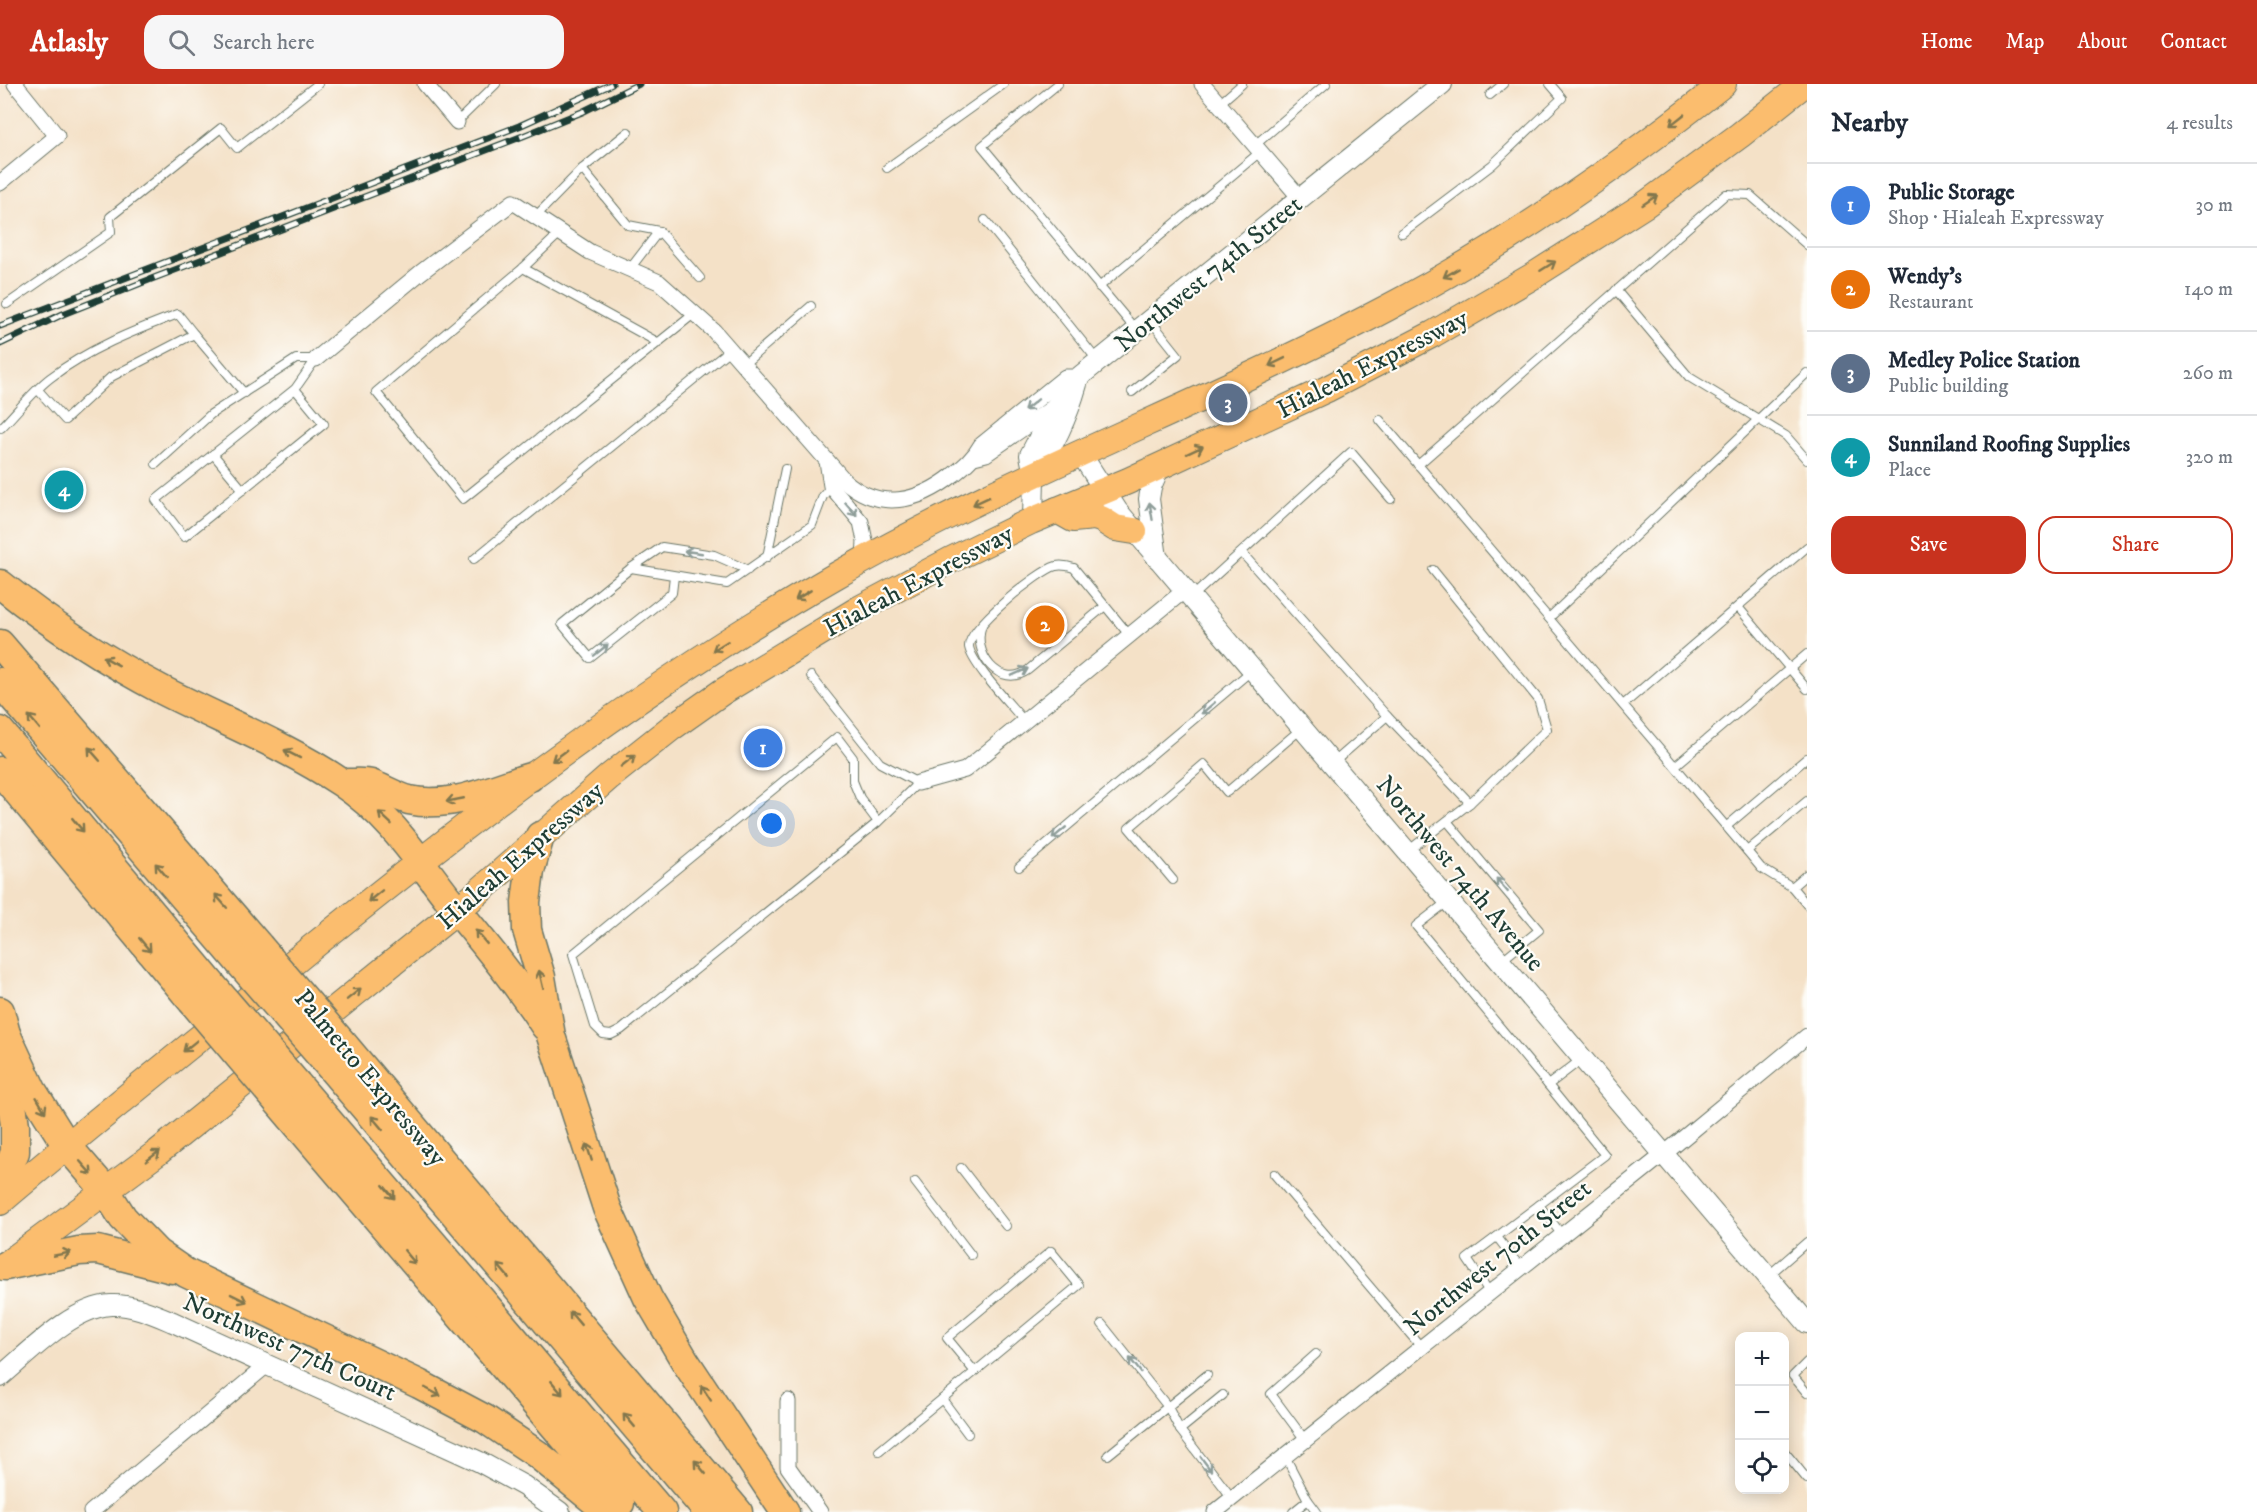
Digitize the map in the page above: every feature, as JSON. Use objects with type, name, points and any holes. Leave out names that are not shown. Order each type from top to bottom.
[{"type":"highway","points":[[0,584],[101,656],[162,690],[292,754],[342,783],[395,828],[521,988],[551,1036]]},
{"type":"highway","name":"Palmetto Expressway","points":[[0,644],[249,954],[738,1512]]},
{"type":"highway","points":[[0,682],[249,954]]},
{"type":"highway","points":[[0,732],[202,993]]},
{"type":"highway","points":[[0,771],[202,993],[287,1092],[662,1512]]},
{"type":"highway","points":[[342,783],[369,783],[397,796],[435,802],[467,798],[530,777]]},
{"type":"highway","points":[[540,836],[530,871],[526,902],[527,930],[541,977],[551,1036],[607,1208],[648,1298],[685,1361],[785,1512]]},
{"type":"highway","points":[[3,1022],[32,1090],[67,1146],[106,1191],[123,1218],[157,1254],[186,1273],[419,1384],[485,1419],[537,1454],[608,1512]]},
{"type":"highway","points":[[0,1189],[15,1152],[15,1125],[3,1022]]},
{"type":"highway","points":[[334,1053],[708,1512]]},
{"type":"highway","points":[[287,1092],[627,1512]]},
{"type":"highway","points":[[2,1267],[79,1251],[98,1250],[186,1273]]},
{"type":"main road","name":"Hialeah Expressway","points":[[67,1146],[420,860],[605,723],[695,662],[864,560],[940,520],[1276,363],[1386,308],[1470,262],[1603,175],[1723,84]]},
{"type":"main road","name":"Hialeah Expressway","points":[[106,1191],[158,1153],[458,910],[586,795],[653,742],[741,680],[885,594],[1033,520],[1160,466],[1379,363],[1498,297],[1660,194],[1804,84]]},
{"type":"main road","points":[[1057,510],[1073,519],[1094,517],[1115,528],[1134,531]]},
{"type":"main road","points":[[0,1202],[67,1146]]},
{"type":"main road","points":[[2,1267],[106,1191]]},
{"type":"street","points":[[0,183],[57,136],[15,84]]},
{"type":"street","points":[[425,84],[457,122]]},
{"type":"street","points":[[1202,84],[1301,199]]},
{"type":"street","name":"Northwest 74th Street","points":[[827,461],[854,488],[872,497],[903,500],[923,495],[939,486],[974,457],[981,446],[1065,378],[1077,384],[1098,361],[1442,84]]},
{"type":"street","points":[[316,359],[420,273],[513,202],[590,252],[659,282],[695,313],[731,349],[827,461],[831,486],[861,522],[865,541],[864,560]]},
{"type":"street","points":[[1033,520],[1034,475],[1030,455],[1056,405],[1077,384]]},
{"type":"street","points":[[1034,475],[1051,450],[1067,418],[1077,384]]},
{"type":"street","name":"Northwest 74th Street","points":[[974,457],[986,454],[1056,405]]},
{"type":"street","name":"Northwest 74th Avenue","points":[[1081,454],[1103,491],[1134,531],[1807,1323]]},
{"type":"street","points":[[1157,558],[1149,499],[1153,481],[1160,466]]},
{"type":"street","points":[[918,783],[965,770],[1130,636],[1188,594]]},
{"type":"street","name":"Northwest 70th Street","points":[[1215,1512],[1664,1154],[1807,1036]]},
{"type":"street","name":"Northwest 77th Court","points":[[0,1377],[75,1317],[95,1308],[109,1305],[128,1307],[151,1313],[480,1462],[524,1486],[560,1512]]},
{"type":"street","points":[[91,1512],[267,1365]]},
{"type":"street","points":[[788,1401],[788,1467],[820,1512]]},
{"type":"lane","points":[[7,304],[111,232],[110,217],[221,128],[237,148],[318,84]]},
{"type":"lane","points":[[457,122],[496,84]]},
{"type":"lane","points":[[887,168],[1004,84]]},
{"type":"lane","points":[[1058,84],[982,146],[1100,287],[1178,354],[1132,392]]},
{"type":"lane","points":[[1219,104],[1242,84]]},
{"type":"lane","points":[[1100,287],[1258,148],[1326,84]]},
{"type":"lane","points":[[1490,95],[1503,84]]},
{"type":"lane","points":[[1402,233],[1492,165],[1562,98],[1550,84]]},
{"type":"lane","points":[[535,217],[582,169],[628,132]]},
{"type":"lane","points":[[582,169],[628,225],[658,231],[700,278]]},
{"type":"lane","points":[[1418,465],[1726,194],[1750,195],[1807,245]]},
{"type":"lane","points":[[985,220],[1098,361]]},
{"type":"lane","points":[[630,270],[658,231]]},
{"type":"lane","points":[[560,233],[523,268],[376,392],[463,499],[695,313]]},
{"type":"lane","points":[[523,268],[659,343]]},
{"type":"lane","points":[[1616,290],[1689,377],[1786,436],[1807,460]]},
{"type":"lane","points":[[744,364],[811,306]]},
{"type":"lane","points":[[1,428],[49,379],[81,358],[128,333],[178,314],[244,393]]},
{"type":"lane","points":[[38,390],[64,420],[111,377],[194,334]]},
{"type":"lane","points":[[474,559],[731,349]]},
{"type":"lane","points":[[156,464],[211,414],[296,359],[316,359]]},
{"type":"lane","points":[[296,389],[324,424],[184,537],[156,500],[296,389],[316,359]]},
{"type":"lane","points":[[1549,618],[1807,373]]},
{"type":"lane","points":[[1380,420],[1761,868],[1792,887],[1807,905]]},
{"type":"lane","points":[[1188,594],[1242,553],[1351,452],[1391,499]]},
{"type":"lane","points":[[213,454],[243,490]]},
{"type":"lane","points":[[767,557],[785,469]]},
{"type":"lane","points":[[631,568],[727,584],[812,525],[824,496],[831,486]]},
{"type":"lane","points":[[674,576],[672,592],[590,658],[562,624],[631,568],[662,547],[714,555],[748,570]]},
{"type":"lane","points":[[1623,705],[1807,547]]},
{"type":"lane","points":[[1242,553],[1387,716],[1470,802]]},
{"type":"lane","points":[[1024,721],[974,660],[969,644],[971,636],[986,618],[1042,573],[1056,566],[1074,568],[1130,636]]},
{"type":"lane","points":[[1408,851],[1470,802],[1547,729],[1538,699],[1433,570]]},
{"type":"lane","points":[[982,624],[979,637],[981,652],[997,671],[1007,676],[1014,676],[1028,670],[1105,606]]},
{"type":"lane","points":[[1738,607],[1807,689]]},
{"type":"lane","points":[[1675,766],[1807,654]]},
{"type":"lane","points":[[1019,867],[1252,670]]},
{"type":"lane","points":[[811,676],[880,763],[918,783],[878,822],[621,1030],[611,1035],[603,1034],[595,1026],[573,954],[837,737],[853,758],[853,780],[860,798],[878,822]]},
{"type":"lane","points":[[1332,763],[1387,716]]},
{"type":"lane","points":[[1173,880],[1129,828],[1204,764],[1227,792],[1302,728]]},
{"type":"lane","points":[[1727,826],[1807,758]]},
{"type":"lane","points":[[1748,851],[1807,801]]},
{"type":"lane","points":[[1447,821],[1539,930],[1501,961]]},
{"type":"lane","points":[[1792,887],[1807,874]]},
{"type":"lane","points":[[1449,900],[1416,926],[1605,1155],[1467,1259],[1490,1293]]},
{"type":"lane","points":[[1548,1085],[1583,1058]]},
{"type":"lane","points":[[961,1168],[1006,1226]]},
{"type":"lane","points":[[1274,1173],[1422,1348]]},
{"type":"lane","points":[[915,1182],[971,1255]]},
{"type":"lane","points":[[1539,1205],[1562,1235]]},
{"type":"lane","points":[[1497,1237],[1521,1268]]},
{"type":"lane","points":[[1767,1276],[1807,1242]]},
{"type":"lane","points":[[879,1451],[975,1372],[1079,1285],[1050,1251],[947,1338],[975,1372]]},
{"type":"lane","points":[[1102,1324],[1168,1407],[1180,1430],[1232,1498]]},
{"type":"lane","points":[[1305,1440],[1271,1394],[1316,1354]]},
{"type":"lane","points":[[1807,1362],[1793,1376],[1807,1393]]},
{"type":"lane","points":[[1108,1455],[1208,1375]]},
{"type":"lane","points":[[1180,1430],[1223,1395]]},
{"type":"lane","points":[[942,1399],[968,1434]]},
{"type":"lane","points":[[1285,1456],[1308,1500],[1317,1512]]},
{"type":"lane","points":[[1789,1456],[1807,1479]]},
{"type":"lane","points":[[1293,1512],[1308,1500]]},
{"type":"railway","points":[[0,326],[519,126],[612,84]]},
{"type":"railway","points":[[0,344],[63,314],[582,112],[639,84]]},
{"type":"place","name":"Medley Police Station","points":[[1228,403]]},
{"type":"place","name":"Sunniland Roofing Supplies","points":[[64,490]]},
{"type":"place","name":"Wendy's","points":[[1045,625]]},
{"type":"place","name":"Public Storage","points":[[763,748]]}]
